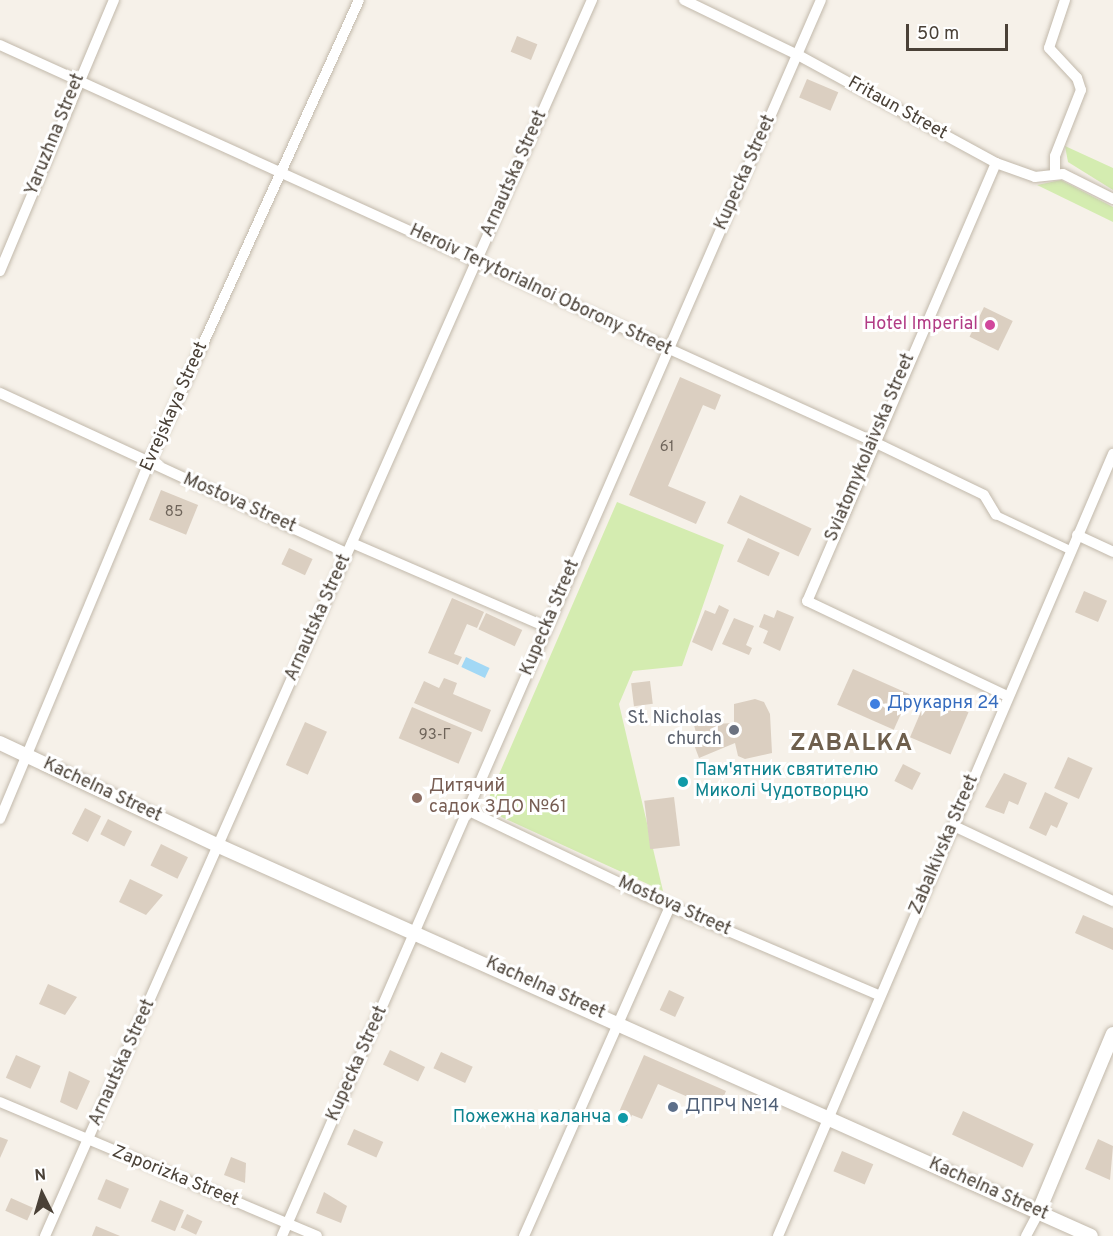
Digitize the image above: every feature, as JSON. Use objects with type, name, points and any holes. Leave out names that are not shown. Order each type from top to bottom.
[{"type":"street","name":"Yaruzhna Street","points":[[0,271],[78,80],[114,0]]},
{"type":"street","name":"Evrejskaya Street","points":[[0,819],[149,463],[359,0]]},
{"type":"street","name":"Arnautska Street","points":[[45,1236],[592,0]]},
{"type":"street","name":"Fritaun Street","points":[[684,0],[798,55],[996,163],[1035,177],[1055,172],[1113,199]]},
{"type":"street","name":"Kupecka Street","points":[[282,1236],[471,812],[546,627],[821,0]]},
{"type":"street","points":[[1055,172],[1055,156],[1081,90],[1049,48],[1065,0]]},
{"type":"street","name":"Heroiv Terytorialnoi Oborony Street","points":[[0,45],[282,170],[477,260],[667,352],[872,441],[984,495],[996,514],[1070,550]]},
{"type":"street","name":"Sviatomykolaivska Street","points":[[996,163],[872,441],[807,601],[1007,696]]},
{"type":"street","name":"Mostova Street","points":[[0,393],[149,463],[350,548],[546,627]]},
{"type":"street","name":"Zabalkivska Street","points":[[778,1236],[826,1117],[954,826],[1007,696],[1113,454]]},
{"type":"street","points":[[1077,535],[1113,552]]},
{"type":"street","name":"Kachelna Street","points":[[0,743],[219,846],[617,1021],[1091,1236]]},
{"type":"street","name":"Mostova Street","points":[[471,812],[670,906],[879,995]]},
{"type":"street","points":[[954,826],[1113,901]]},
{"type":"street","points":[[524,1236],[617,1021],[670,906]]},
{"type":"street","points":[[1026,1236],[1113,1034]]},
{"type":"street","name":"Zaporizka Street","points":[[0,1102],[87,1143],[317,1236]]},
{"type":"green space","points":[[1065,146],[1113,168],[1113,190],[1068,162]]},
{"type":"green space","points":[[1061,180],[1113,207],[1113,222],[1037,185]]},
{"type":"green space","points":[[617,502],[724,545],[682,666],[633,671],[619,704],[663,891],[484,809]]},
{"type":"water","points":[[466,657],[490,668],[485,678],[461,667]]},
{"type":"building","points":[[517,36],[537,44],[531,60],[511,52]]},
{"type":"building","points":[[807,79],[838,92],[830,111],[799,97]]},
{"type":"building","points":[[984,307],[1013,321],[998,351],[970,337]]},
{"type":"building","points":[[680,377],[721,395],[715,410],[703,405],[668,486],[706,502],[696,524],[629,495]]},
{"type":"building","points":[[161,490],[198,505],[186,535],[149,520]]},
{"type":"building","points":[[740,495],[812,528],[798,556],[727,523]]},
{"type":"building","points":[[748,538],[780,553],[769,576],[737,562]]},
{"type":"building","points":[[289,548],[313,559],[305,575],[281,564]]},
{"type":"building","points":[[1084,591],[1107,601],[1098,622],[1075,612]]},
{"type":"building","points":[[452,598],[484,612],[477,628],[467,624],[454,654],[462,657],[458,665],[428,653]]},
{"type":"building","points":[[719,605],[729,610],[712,651],[692,642],[705,610],[715,614]]},
{"type":"building","points":[[777,610],[794,617],[780,651],[763,643],[768,631],[759,627],[764,614],[774,618]]},
{"type":"building","points":[[486,613],[522,630],[515,646],[478,629]]},
{"type":"building","points":[[734,618],[754,626],[746,645],[752,648],[749,655],[722,644]]},
{"type":"building","points":[[853,669],[910,694],[894,730],[837,705]]},
{"type":"building","points":[[444,678],[457,683],[453,694],[491,710],[482,732],[414,703],[424,681],[439,688]]},
{"type":"building","points":[[650,681],[653,704],[634,706],[631,683]]},
{"type":"building","points":[[928,695],[969,712],[951,755],[910,737]]},
{"type":"building","name":"St. Nicholas church","points":[[755,699],[764,702],[770,714],[772,753],[745,759],[738,756],[735,743],[699,758],[690,734],[696,733],[694,725],[734,723],[734,704]]},
{"type":"building","points":[[412,707],[472,732],[459,764],[399,738]]},
{"type":"building","points":[[305,722],[327,732],[308,775],[286,765]]},
{"type":"building","points":[[1068,757],[1093,768],[1079,799],[1054,788]]},
{"type":"building","points":[[903,764],[921,773],[912,790],[894,781]]},
{"type":"building","points":[[1004,773],[1027,783],[1018,805],[1009,801],[1004,814],[985,807]]},
{"type":"building","points":[[1045,792],[1068,803],[1057,828],[1051,825],[1046,836],[1029,828]]},
{"type":"building","points":[[674,797],[680,846],[650,849],[644,801]]},
{"type":"building","points":[[85,808],[101,816],[88,842],[72,834]]},
{"type":"building","points":[[108,819],[132,831],[124,846],[100,834]]},
{"type":"building","points":[[161,844],[188,857],[177,879],[150,866]]},
{"type":"building","points":[[130,879],[163,895],[146,915],[119,902]]},
{"type":"building","points":[[1083,915],[1113,928],[1113,950],[1075,933]]},
{"type":"building","points":[[48,984],[77,997],[65,1015],[39,1004]]},
{"type":"building","points":[[669,990],[684,997],[675,1017],[660,1010]]},
{"type":"building","points":[[390,1050],[425,1067],[418,1081],[383,1064]]},
{"type":"building","points":[[441,1052],[473,1067],[465,1083],[433,1068]]},
{"type":"building","points":[[16,1055],[41,1066],[30,1089],[6,1078]]},
{"type":"building","points":[[644,1055],[726,1091],[718,1110],[658,1084],[642,1119],[632,1115],[627,1126],[615,1121]]},
{"type":"building","points":[[69,1071],[90,1081],[77,1110],[60,1102]]},
{"type":"building","points":[[963,1111],[1034,1144],[1023,1168],[952,1135]]},
{"type":"building","points":[[354,1129],[383,1142],[376,1158],[347,1145]]},
{"type":"building","points":[[0,1137],[8,1140],[0,1158]]},
{"type":"building","points":[[1098,1139],[1113,1146],[1110,1180],[1085,1169]]},
{"type":"building","points":[[842,1151],[873,1164],[865,1185],[833,1171]]},
{"type":"building","points":[[231,1157],[246,1163],[245,1183],[224,1175]]},
{"type":"building","points":[[106,1179],[129,1189],[120,1209],[97,1199]]},
{"type":"building","points":[[324,1192],[347,1206],[341,1223],[316,1213]]},
{"type":"building","points":[[11,1198],[33,1208],[27,1221],[5,1211]]},
{"type":"building","points":[[160,1200],[184,1210],[175,1231],[151,1221]]},
{"type":"building","points":[[187,1214],[202,1221],[196,1235],[181,1228]]},
{"type":"building","points":[[96,1226],[120,1236],[92,1236]]},
{"type":"place","name":"Hotel Imperial","points":[[990,325]]},
{"type":"place","name":"Друкарня 24","points":[[875,704]]},
{"type":"place","name":"St. Nicholas church","points":[[734,730]]},
{"type":"place","name":"Пам'ятник святителю Миколі Чудотворцю","points":[[683,782]]},
{"type":"place","name":"Дитячий садок ЗДО №61","points":[[417,798]]},
{"type":"place","name":"ДПРЧ №14","points":[[673,1107]]},
{"type":"place","name":"Пожежна каланча","points":[[623,1118]]},
{"type":"district","name":"ZABALKA","points":[[852,745]]}]
